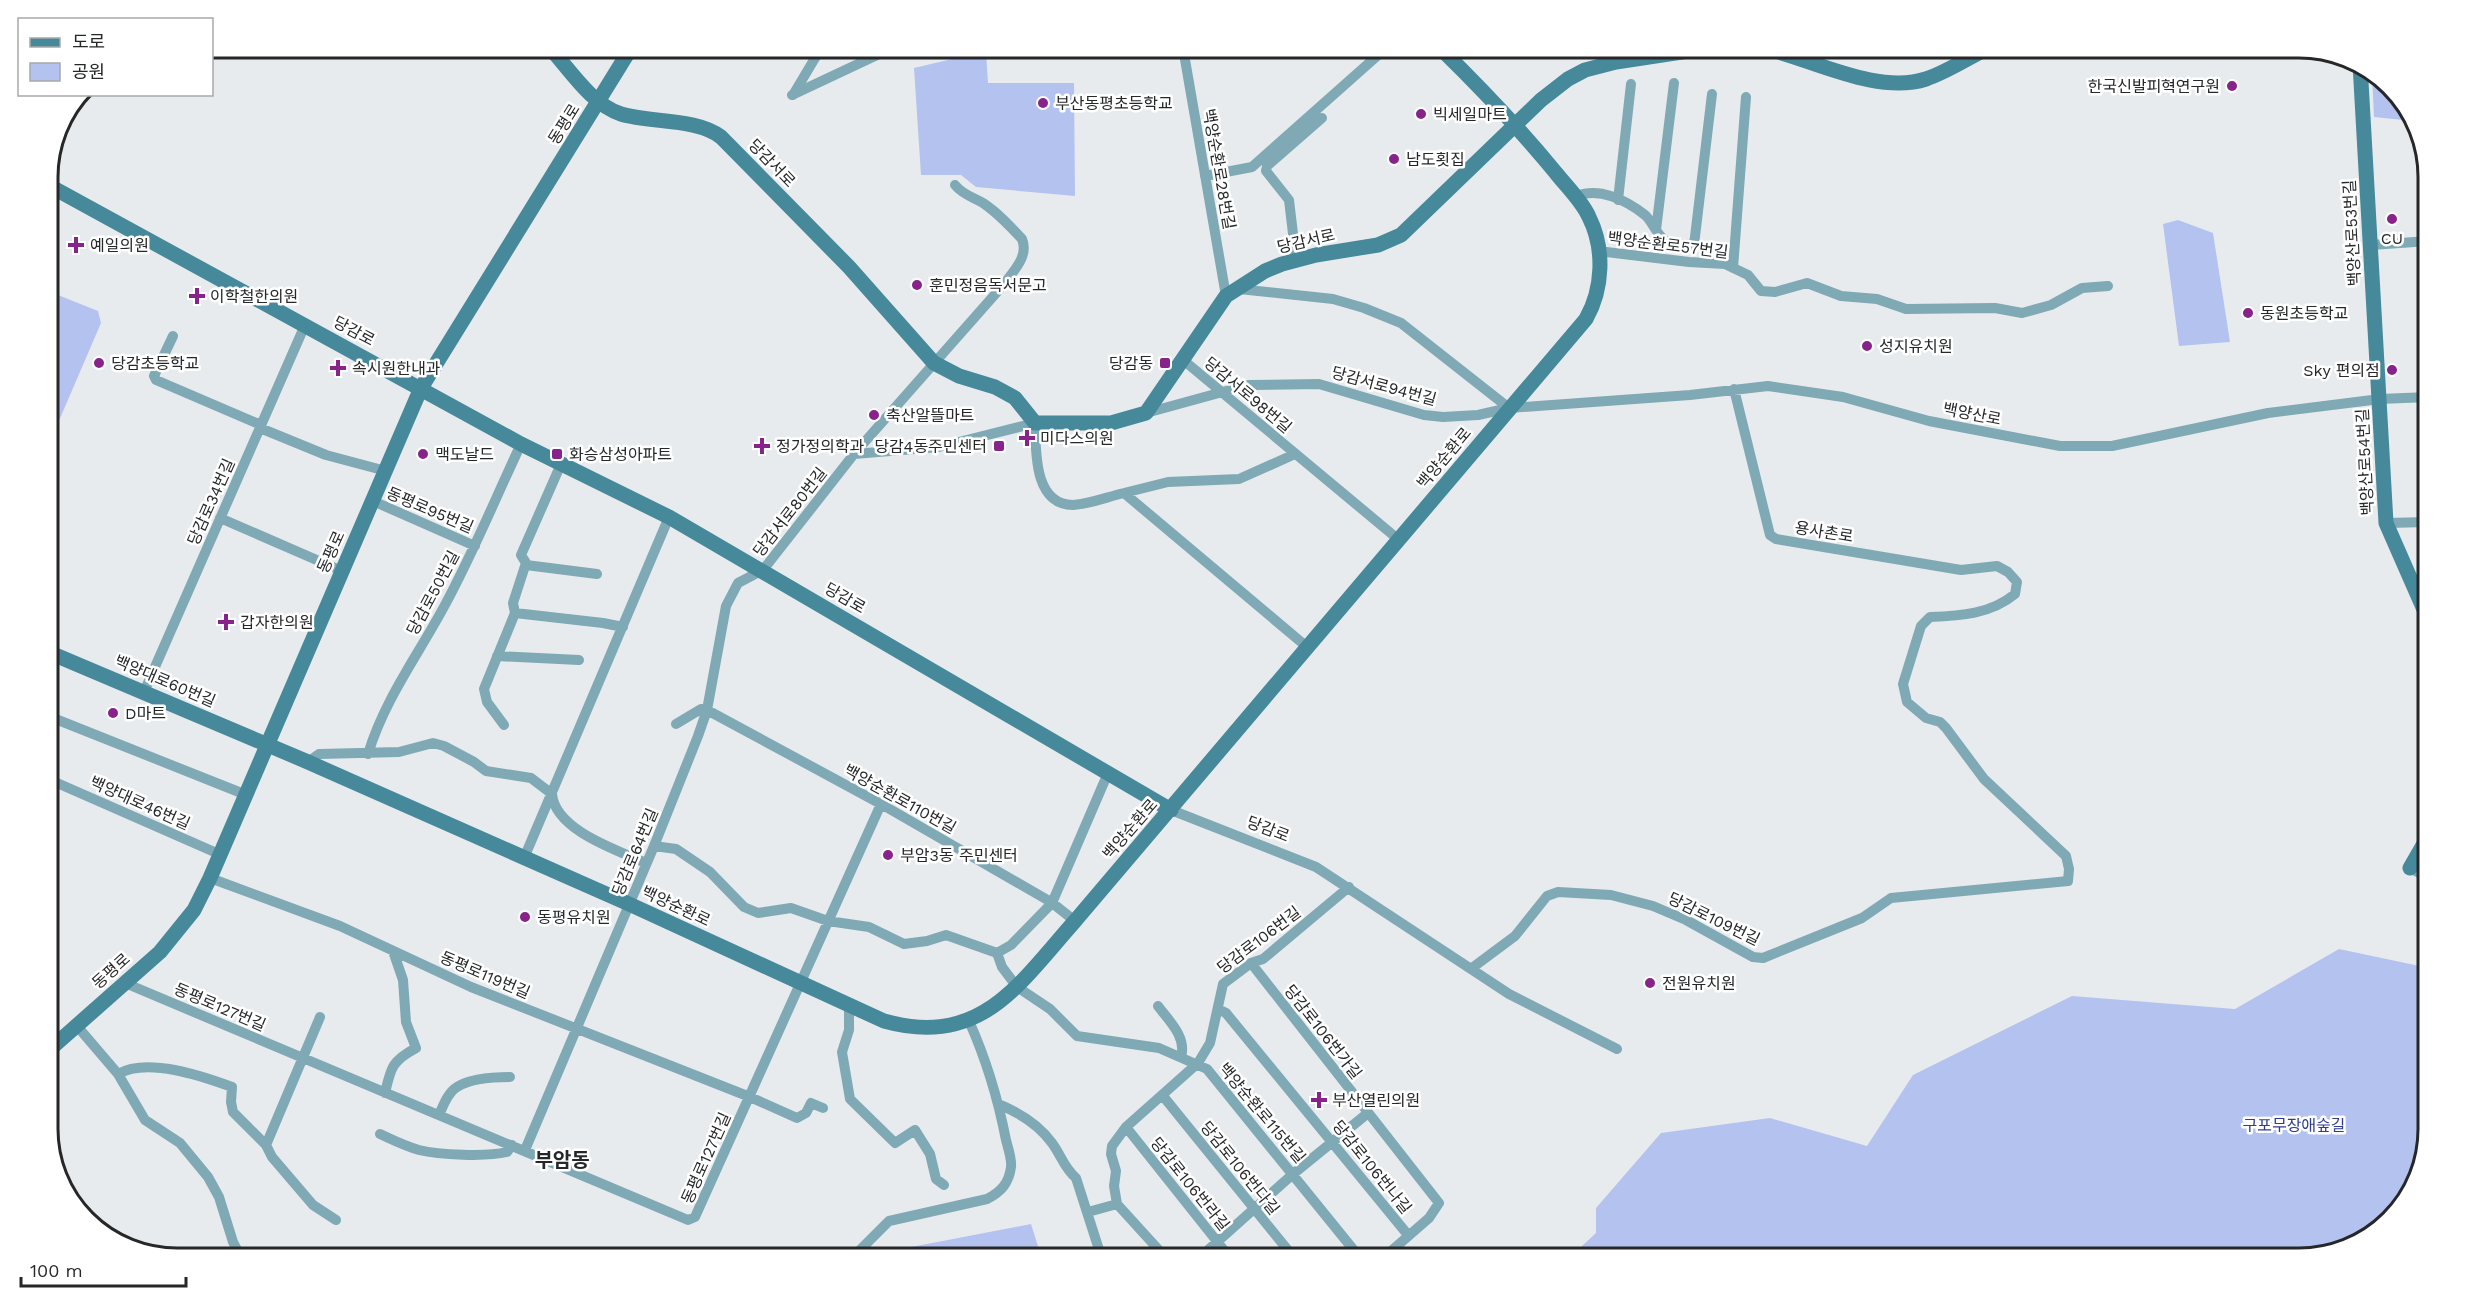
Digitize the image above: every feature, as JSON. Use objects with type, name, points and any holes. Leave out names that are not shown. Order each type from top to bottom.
[{"type":"main road","name":"당감서로","points":[[559,58],[599,102],[621,114],[704,129],[721,137],[849,267],[934,363],[959,376],[995,387],[1015,398],[1035,423]]},
{"type":"main road","name":"동평로","points":[[59,1042],[159,952],[194,910],[210,878],[421,388],[625,58]]},
{"type":"main road","name":"백양순환로","points":[[267,744],[629,904],[884,1021],[910,1026],[944,1027],[969,1021],[1017,987],[1171,810],[1586,319],[1598,285],[1598,251],[1589,216],[1517,125],[1450,58]]},
{"type":"main road","name":"당감서로","points":[[1146,413],[1182,359],[1233,293],[1265,271],[1296,259],[1389,242],[1401,235],[1552,90],[1585,70],[1642,58]]},
{"type":"main road","points":[[1798,58],[1868,79],[1899,82],[1926,79],[1968,58]]},
{"type":"main road","name":"백양산로53번길","points":[[2361,76],[2380,399]]},
{"type":"main road","name":"당감로","points":[[59,191],[520,444],[669,517],[1171,810]]},
{"type":"main road","name":"백양산로54번길","points":[[2380,399],[2386,523],[2418,597]]},
{"type":"main road","points":[[1035,423],[1111,423],[1146,413]]},
{"type":"main road","name":"백양대로60번길","points":[[59,657],[267,744]]},
{"type":"main road","points":[[2410,868],[2418,854]]},
{"type":"street","points":[[815,58],[792,95],[871,58]]},
{"type":"street","name":"백양순환로28번길","points":[[1185,58],[1205,176],[1233,293]]},
{"type":"street","points":[[1205,176],[1252,167],[1375,58]]},
{"type":"street","points":[[1656,230],[1674,83]]},
{"type":"street","points":[[1618,200],[1631,84]]},
{"type":"street","points":[[1575,197],[1585,192],[1602,194],[1618,200],[1645,215],[1663,239],[1670,243],[1694,245],[1712,94]]},
{"type":"street","points":[[1734,268],[1746,97]]},
{"type":"street","points":[[1296,259],[1289,200],[1266,171],[1267,166],[1322,118]]},
{"type":"street","points":[[934,363],[1005,283],[1022,258],[1024,250],[1022,239],[1006,222],[955,185]]},
{"type":"street","points":[[2371,245],[2418,242]]},
{"type":"street","name":"백양순환로57번길","points":[[1598,251],[1725,264],[1748,275],[1761,291],[1775,292],[1807,283],[1841,296],[1877,299],[1906,309],[1995,308],[2022,313],[2051,305],[2082,288],[2108,286]]},
{"type":"street","points":[[1233,293],[1333,299],[1364,308],[1401,323],[1509,408]]},
{"type":"street","name":"당감로34번길","points":[[144,692],[305,325]]},
{"type":"street","points":[[173,336],[154,376],[156,380],[326,455],[386,471]]},
{"type":"street","name":"당감서로98번길","points":[[1182,359],[1399,540]]},
{"type":"street","name":"당감서로80번길","points":[[763,570],[854,454],[934,363]]},
{"type":"street","name":"당감서로94번길","points":[[1146,413],[1248,386],[1319,384],[1424,415],[1443,417],[1509,408]]},
{"type":"street","name":"백양산로","points":[[1509,408],[1690,395],[1768,386],[1819,392],[1939,423],[2060,446],[2095,447],[2112,446],[2268,413],[2380,399],[2418,397]]},
{"type":"street","name":"용사촌로","points":[[1734,389],[1770,534],[1776,539],[1961,570],[1997,566],[2008,572],[2017,582],[2015,594],[1995,607],[1976,613],[1930,617],[1921,626],[1903,684],[1907,702],[1926,718],[1940,722],[1989,785],[2066,856],[2069,869],[2068,881]]},
{"type":"street","points":[[854,454],[939,447],[1035,423]]},
{"type":"street","name":"당감서로98번길","points":[[1035,423],[1039,474],[1048,492],[1055,499],[1072,505],[1168,482],[1239,479],[1295,454]]},
{"type":"street","name":"당감로50번길","points":[[368,754],[387,703],[408,666],[423,647],[475,546],[520,444]]},
{"type":"street","points":[[504,725],[487,702],[484,688],[515,613],[513,603],[526,565],[521,555],[561,464]]},
{"type":"street","points":[[1124,493],[1307,647]]},
{"type":"street","name":"동평로95번길","points":[[373,501],[475,546]]},
{"type":"street","points":[[524,858],[669,517]]},
{"type":"street","points":[[220,518],[342,571]]},
{"type":"street","points":[[2386,523],[2418,522]]},
{"type":"street","points":[[526,565],[597,574]]},
{"type":"street","name":"당감로64번길","points":[[525,1150],[654,846],[707,710],[729,598],[738,583],[763,570]]},
{"type":"street","points":[[515,613],[623,627]]},
{"type":"street","points":[[497,656],[579,660]]},
{"type":"street","points":[[676,723],[701,709],[707,710]]},
{"type":"street","name":"백양순환로110번길","points":[[707,710],[880,804],[1052,903],[1075,921]]},
{"type":"street","points":[[59,720],[244,795]]},
{"type":"street","points":[[308,762],[319,754],[399,752],[433,743],[474,762],[486,771],[531,778],[552,794]]},
{"type":"street","points":[[654,846],[676,849],[710,872],[744,907],[758,913],[790,908],[828,921],[869,927],[904,944],[927,941],[946,935],[997,953],[1011,945],[1052,903],[1108,773]]},
{"type":"street","name":"백양대로46번길","points":[[59,784],[219,854]]},
{"type":"street","points":[[552,794],[552,802],[579,832],[646,863]]},
{"type":"street","name":"동평로127번길","points":[[126,983],[688,1220],[695,1217],[880,804]]},
{"type":"street","name":"당감로","points":[[1171,810],[1316,867],[1509,994],[1617,1049]]},
{"type":"street","points":[[2410,868],[2418,872]]},
{"type":"street","name":"동평로119번길","points":[[210,878],[340,926],[471,987],[576,1027],[797,1118],[806,1113],[811,1103],[823,1108]]},
{"type":"street","name":"당감로109번길","points":[[1472,968],[1515,936],[1548,896],[1558,892],[1611,895],[1653,906],[1686,920],[1753,957],[1763,958],[1862,918],[1891,898],[2068,881]]},
{"type":"street","name":"당감로106번길","points":[[1117,1204],[1112,1146],[1126,1127],[1198,1063],[1210,1043],[1223,984],[1251,963],[1263,959],[1349,887]]},
{"type":"street","points":[[385,1093],[391,1066],[401,1056],[416,1048],[406,1022],[403,980],[393,951]]},
{"type":"street","points":[[997,953],[1002,967],[1017,987]]},
{"type":"street","name":"당감로106번가길","points":[[1251,963],[1439,1203],[1429,1218],[1408,1235]]},
{"type":"street","name":"백양순환로115번길","points":[[1017,987],[1050,1009],[1077,1036],[1159,1048],[1198,1063],[1207,1069],[1352,1248]]},
{"type":"street","points":[[849,1006],[849,1030],[842,1052],[850,1099],[895,1143],[915,1130],[930,1154],[936,1179],[944,1185]]},
{"type":"street","points":[[1158,1006],[1182,1040],[1184,1047],[1181,1057]]},
{"type":"street","name":"당감로106번나길","points":[[1218,1009],[1226,1013],[1408,1235]]},
{"type":"street","points":[[266,1145],[320,1017]]},
{"type":"street","points":[[862,1248],[890,1221],[987,1199],[999,1193],[1007,1182],[1011,1165],[998,1104],[980,1044],[969,1021]]},
{"type":"street","points":[[77,1026],[118,1074],[145,1120],[180,1143],[214,1185],[236,1248]]},
{"type":"street","points":[[118,1074],[129,1068],[179,1071],[232,1087],[233,1112],[266,1145],[272,1157],[314,1205],[336,1220]]},
{"type":"street","points":[[439,1115],[446,1099],[457,1087],[497,1077],[510,1077]]},
{"type":"street","name":"당감로106번다길","points":[[1163,1096],[1286,1248]]},
{"type":"street","points":[[998,1104],[1015,1111],[1045,1134],[1054,1144],[1067,1170],[1076,1178],[1099,1248]]},
{"type":"street","points":[[1211,1248],[1293,1174],[1368,1113]]},
{"type":"street","name":"당감로106번라길","points":[[1126,1127],[1223,1248]]},
{"type":"street","points":[[380,1134],[418,1150],[433,1153],[494,1156],[507,1152],[512,1145]]},
{"type":"street","points":[[1088,1212],[1117,1204],[1157,1248]]},
{"type":"street","points":[[1394,1248],[1408,1235]]},
{"type":"green space","points":[[956,58],[986,58],[988,83],[1074,83],[1075,196],[976,187],[961,175],[921,175],[914,68]]},
{"type":"green space","points":[[2372,84],[2389,99],[2403,120],[2374,117]]},
{"type":"green space","points":[[2178,220],[2213,233],[2230,342],[2179,346],[2163,224]]},
{"type":"green space","points":[[59,295],[98,311],[101,323],[59,421]]},
{"type":"green space","name":"구포무장애숲길","points":[[2339,949],[2418,966],[2418,1130],[2414,1160],[2406,1182],[2389,1208],[2359,1233],[2330,1244],[2300,1248],[1580,1248],[1596,1233],[1596,1208],[1661,1133],[1770,1118],[1867,1146],[1913,1075],[2072,996],[2235,1009]]},
{"type":"green space","points":[[1031,1224],[1039,1248],[906,1248]]},
{"type":"place","name":"한국신발피혁연구원","points":[[2232,86]]},
{"type":"place","name":"부산동평초등학교","points":[[1043,103]]},
{"type":"place","name":"빅세일마트","points":[[1421,114]]},
{"type":"place","name":"남도횟집","points":[[1394,159]]},
{"type":"place","name":"CU","points":[[2392,219]]},
{"type":"place","name":"예일의원","points":[[76,245]]},
{"type":"place","name":"훈민정음독서문고","points":[[917,285]]},
{"type":"place","name":"이학철한의원","points":[[197,296]]},
{"type":"place","name":"동원초등학교","points":[[2248,313]]},
{"type":"place","name":"성지유치원","points":[[1867,346]]},
{"type":"place","name":"당감초등학교","points":[[99,363]]},
{"type":"place","name":"당감동","points":[[1165,363]]},
{"type":"place","name":"속시원한내과","points":[[338,368]]},
{"type":"place","name":"Sky 편의점","points":[[2392,370]]},
{"type":"place","name":"축산알뜰마트","points":[[874,415]]},
{"type":"place","name":"미다스의원","points":[[1027,438]]},
{"type":"place","name":"정가정의학과","points":[[762,446]]},
{"type":"place","name":"당감4동주민센터","points":[[999,446]]},
{"type":"place","name":"맥도날드","points":[[423,454]]},
{"type":"place","name":"화승삼성아파트","points":[[557,454]]},
{"type":"place","name":"갑자한의원","points":[[226,622]]},
{"type":"place","name":"D마트","points":[[113,713]]},
{"type":"place","name":"부암3동 주민센터","points":[[888,855]]},
{"type":"place","name":"동평유치원","points":[[525,917]]},
{"type":"place","name":"전원유치원","points":[[1650,983]]},
{"type":"place","name":"부산열린의원","points":[[1319,1100]]},
{"type":"district","name":"부암동","points":[[562,1160]]}]
